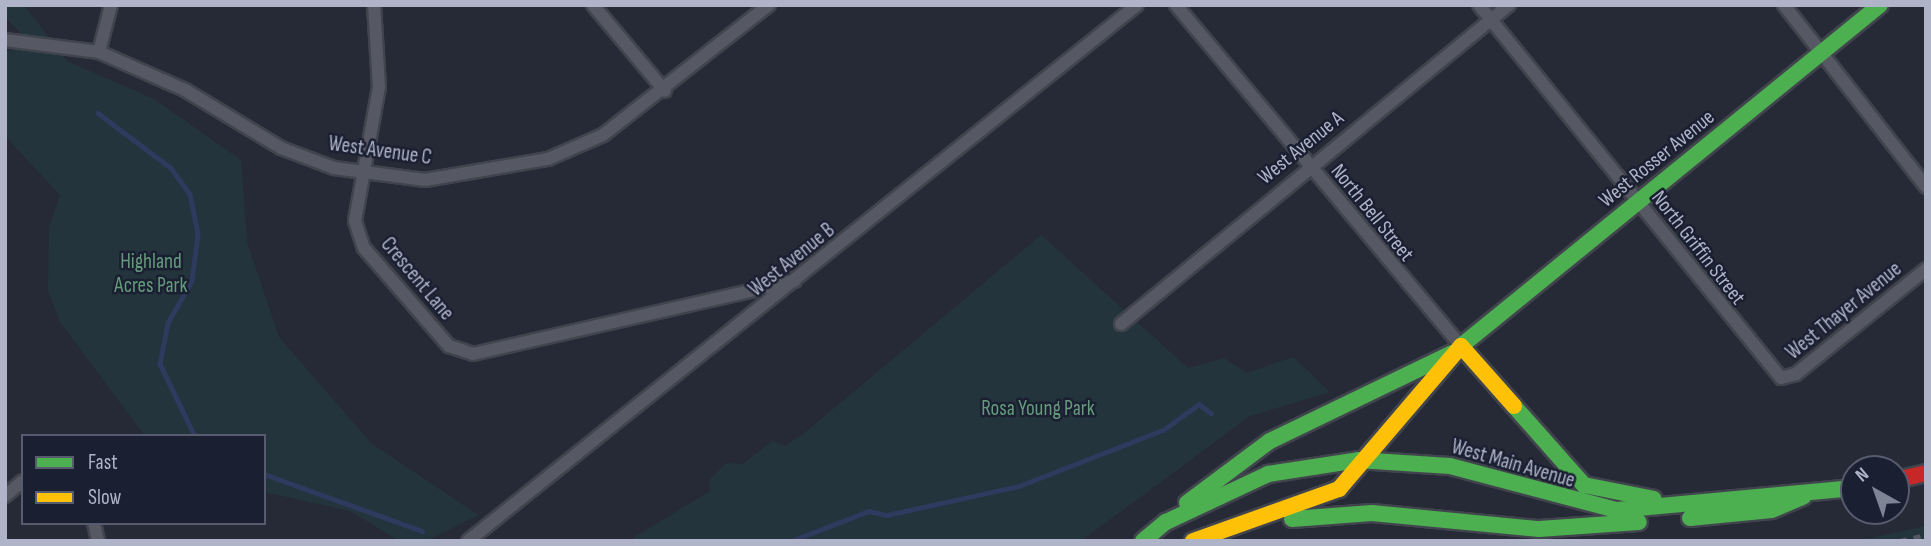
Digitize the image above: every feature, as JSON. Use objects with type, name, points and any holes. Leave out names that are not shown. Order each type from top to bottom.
[{"type":"main road","name":"West Rosser Avenue","points":[[1456,349],[1880,5]]},
{"type":"main road","points":[[1193,541],[1320,500],[1370,460],[1406,403],[1456,349]]},
{"type":"main road","points":[[1456,349],[1584,485],[1635,499],[1747,498]]},
{"type":"main road","points":[[1166,522],[1258,448],[1456,349]]},
{"type":"main road","name":"West Main Avenue","points":[[1143,541],[1166,522],[1268,474],[1370,460],[1462,468],[1604,509],[1666,510],[1747,498],[1804,496],[1840,490]]},
{"type":"main road","name":"West Main Avenue","points":[[1214,541],[1334,514],[1539,529],[1742,515],[1804,496]]},
{"type":"street","points":[[99,52],[111,5]]},
{"type":"street","name":"Crescent Lane","points":[[374,5],[379,87],[366,171],[355,220],[364,248],[449,346],[473,354],[799,280]]},
{"type":"street","points":[[593,5],[665,91]]},
{"type":"street","name":"West Avenue C","points":[[5,40],[99,52],[161,78],[281,148],[334,168],[425,180],[548,159],[603,135],[665,91],[769,5]]},
{"type":"street","name":"West Avenue B","points":[[468,541],[799,280],[1137,5]]},
{"type":"street","name":"North Bell Street","points":[[1176,5],[1456,349]]},
{"type":"street","name":"North Griffin Street","points":[[1479,5],[1637,202],[1785,380]]},
{"type":"street","name":"West Avenue A","points":[[1121,324],[1309,166],[1509,5]]},
{"type":"street","points":[[1784,5],[1926,187]]},
{"type":"street","name":"West Thayer Avenue","points":[[1785,380],[1926,269]]},
{"type":"street","points":[[5,496],[21,483]]},
{"type":"green space","name":"Highland Acres Park","points":[[5,5],[24,5],[67,61],[154,99],[241,160],[247,242],[279,337],[371,443],[478,515],[426,541],[399,541],[350,511],[266,492],[266,434],[144,434],[60,322],[48,291],[49,227],[60,195],[5,136],[5,51],[36,48],[5,17]]},
{"type":"green space","name":"Rosa Young Park","points":[[1041,235],[1188,368],[1224,358],[1247,373],[1293,357],[1330,392],[1250,416],[1081,541],[628,541],[710,491],[708,481],[727,463],[743,464],[772,441],[784,446],[803,434]]},
{"type":"green space","points":[[1926,526],[1926,541],[1856,541]]},
{"type":"waterway","points":[[98,113],[171,168],[190,194],[198,234],[192,281],[168,323],[160,364],[194,434]]},
{"type":"waterway","points":[[791,541],[869,511],[887,515],[1019,486],[1163,430],[1199,404],[1211,413]]},
{"type":"waterway","points":[[266,475],[422,531]]},
{"type":"railway","points":[[1900,541],[1926,535]]},
{"type":"traffic: fast","points":[[1461,346],[1880,5]]},
{"type":"traffic: fast","points":[[1187,503],[1270,441],[1452,353]]},
{"type":"traffic: fast","points":[[1514,406],[1584,485],[1654,499]]},
{"type":"traffic: fast","points":[[1143,541],[1166,522],[1268,474],[1358,460],[1450,466],[1617,510],[1840,489]]},
{"type":"traffic: fast","points":[[1690,518],[1772,510],[1803,497]]},
{"type":"traffic: fast","points":[[1292,519],[1372,513],[1539,529],[1639,522]]},
{"type":"traffic: slow","points":[[1193,541],[1339,489],[1461,346],[1514,406]]},
{"type":"traffic: jam","points":[[1910,477],[1926,473]]}]
